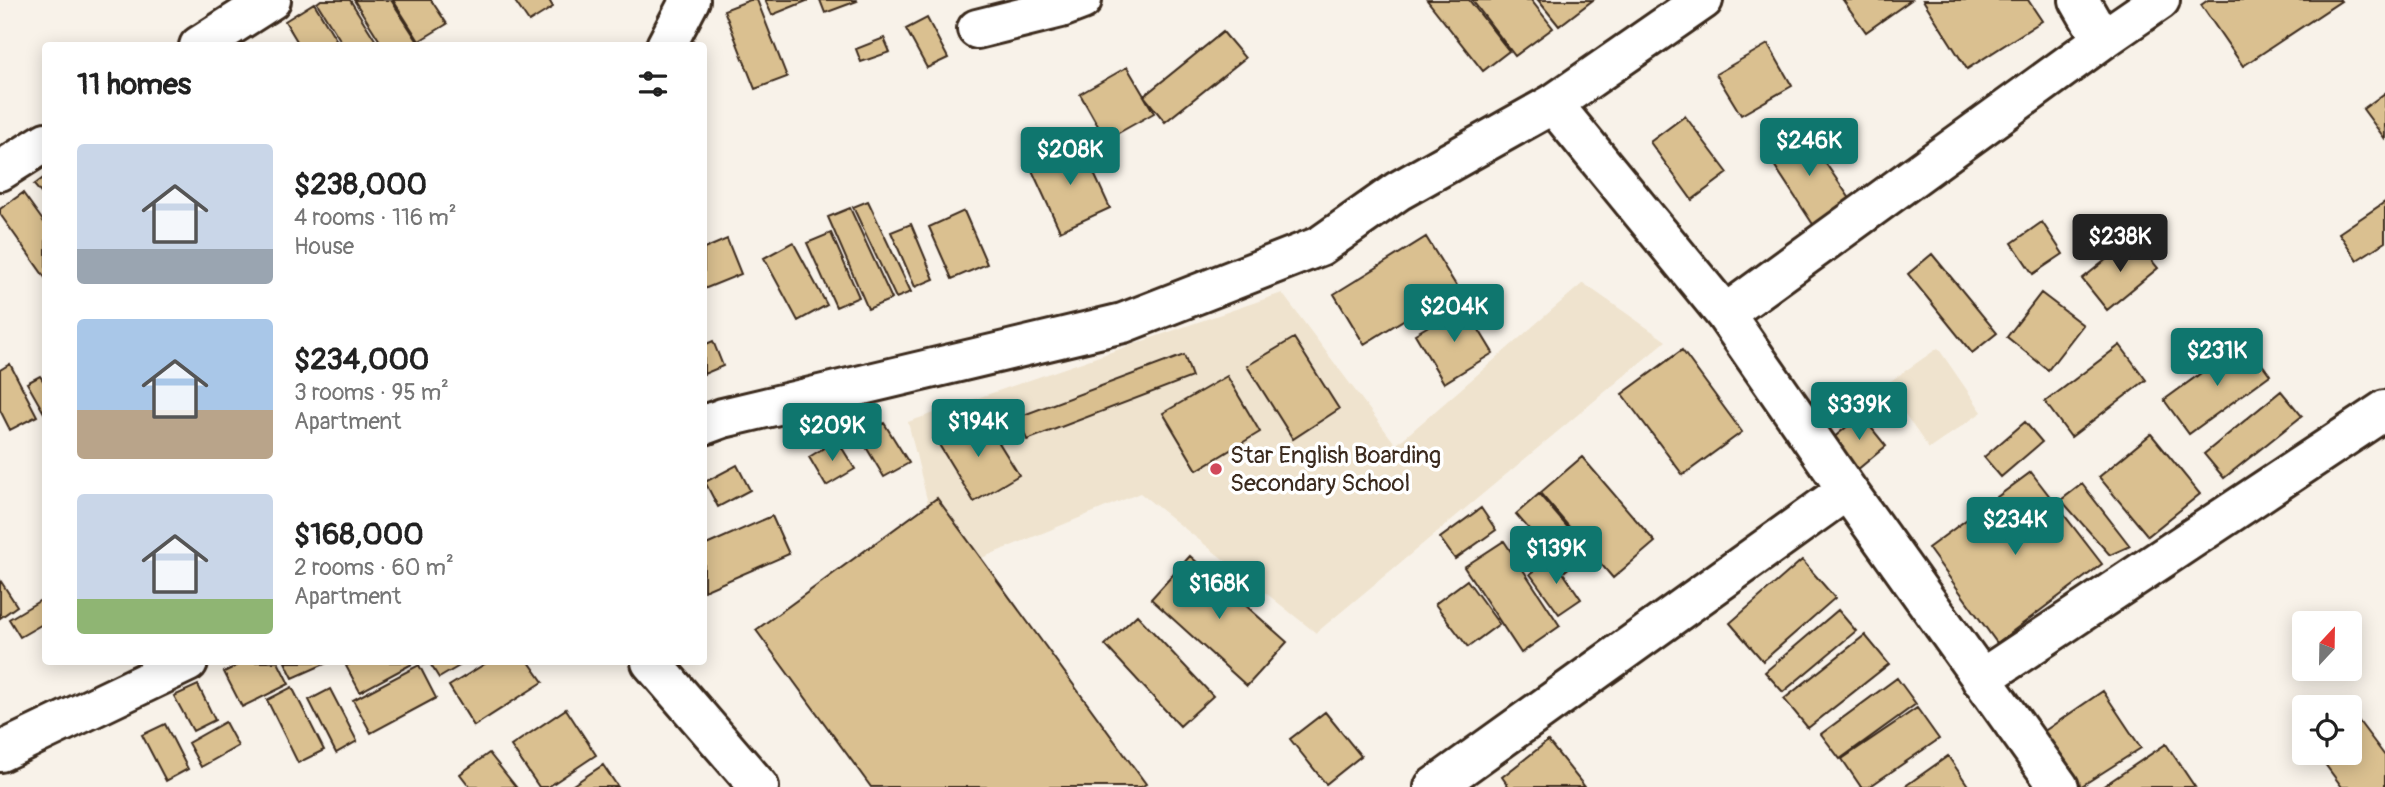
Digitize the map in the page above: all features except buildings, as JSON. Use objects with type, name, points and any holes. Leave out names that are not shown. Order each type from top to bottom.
[{"type":"street","points":[[205,42],[271,0]]},
{"type":"street","points":[[668,42],[690,0]]},
{"type":"street","points":[[977,29],[1061,8],[1082,0]]},
{"type":"street","points":[[707,424],[1123,323],[1320,246],[1398,191],[1553,104],[1703,0]]},
{"type":"street","points":[[2079,0],[2102,40]]},
{"type":"street","points":[[1725,314],[2160,0]]},
{"type":"street","points":[[1553,104],[1725,314],[2059,787]]},
{"type":"street","points":[[0,171],[42,145]]},
{"type":"street","points":[[1981,679],[2380,425]]},
{"type":"street","points":[[1434,787],[1847,490]]},
{"type":"street","points":[[0,752],[182,665]]},
{"type":"street","points":[[654,665],[750,784]]},
{"type":"shaded area","name":"Star English Boarding Secondary School","points":[[1583,283],[1666,341],[1316,633],[1140,493],[945,573],[908,422],[1282,293],[1396,445]]},
{"type":"shaded area","points":[[1938,348],[1982,412],[1929,449],[1885,385]]},
{"type":"place","name":"Star English Boarding Secondary School","points":[[1216,469]]}]
